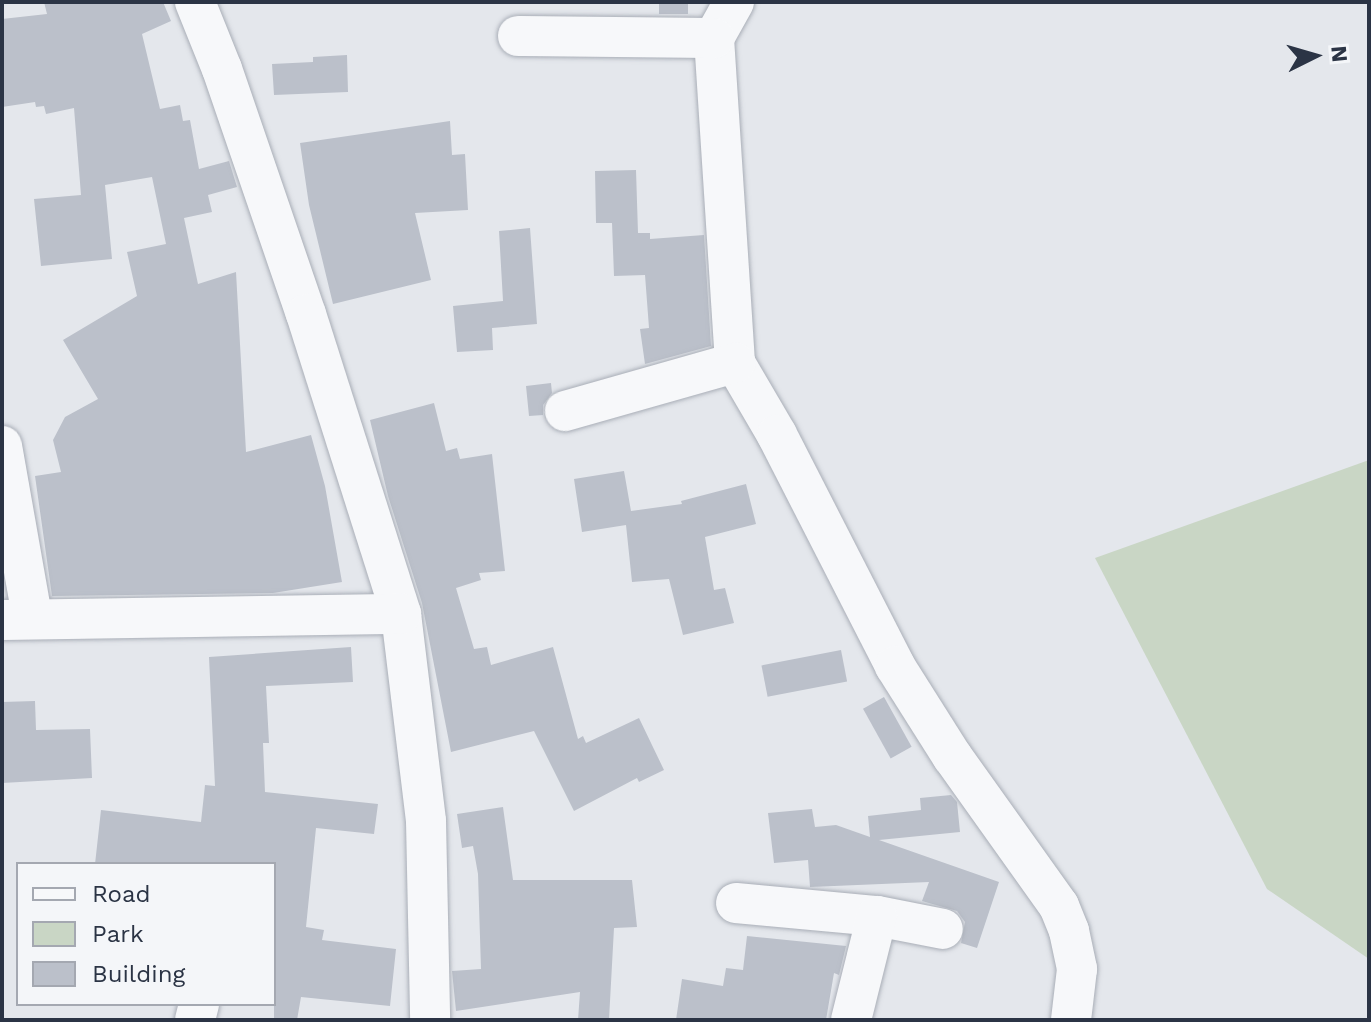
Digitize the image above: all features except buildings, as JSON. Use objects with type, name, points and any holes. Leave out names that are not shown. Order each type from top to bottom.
[{"type":"street","points":[[195,2],[222,69],[301,299],[401,614],[426,821],[430,1020]]},
{"type":"street","points":[[734,2],[714,38],[735,363],[777,435],[895,666],[952,756],[1059,906],[1069,931],[1077,969],[1071,1020]]},
{"type":"street","points":[[518,36],[714,38]]},
{"type":"street","points":[[565,411],[735,363]]},
{"type":"street","points":[[2,446],[17,619],[401,614]]},
{"type":"street","points":[[736,903],[877,916],[943,929]]},
{"type":"street","points":[[851,1020],[877,916]]},
{"type":"green space","points":[[1369,460],[1369,959],[1267,889],[1095,558]]}]
